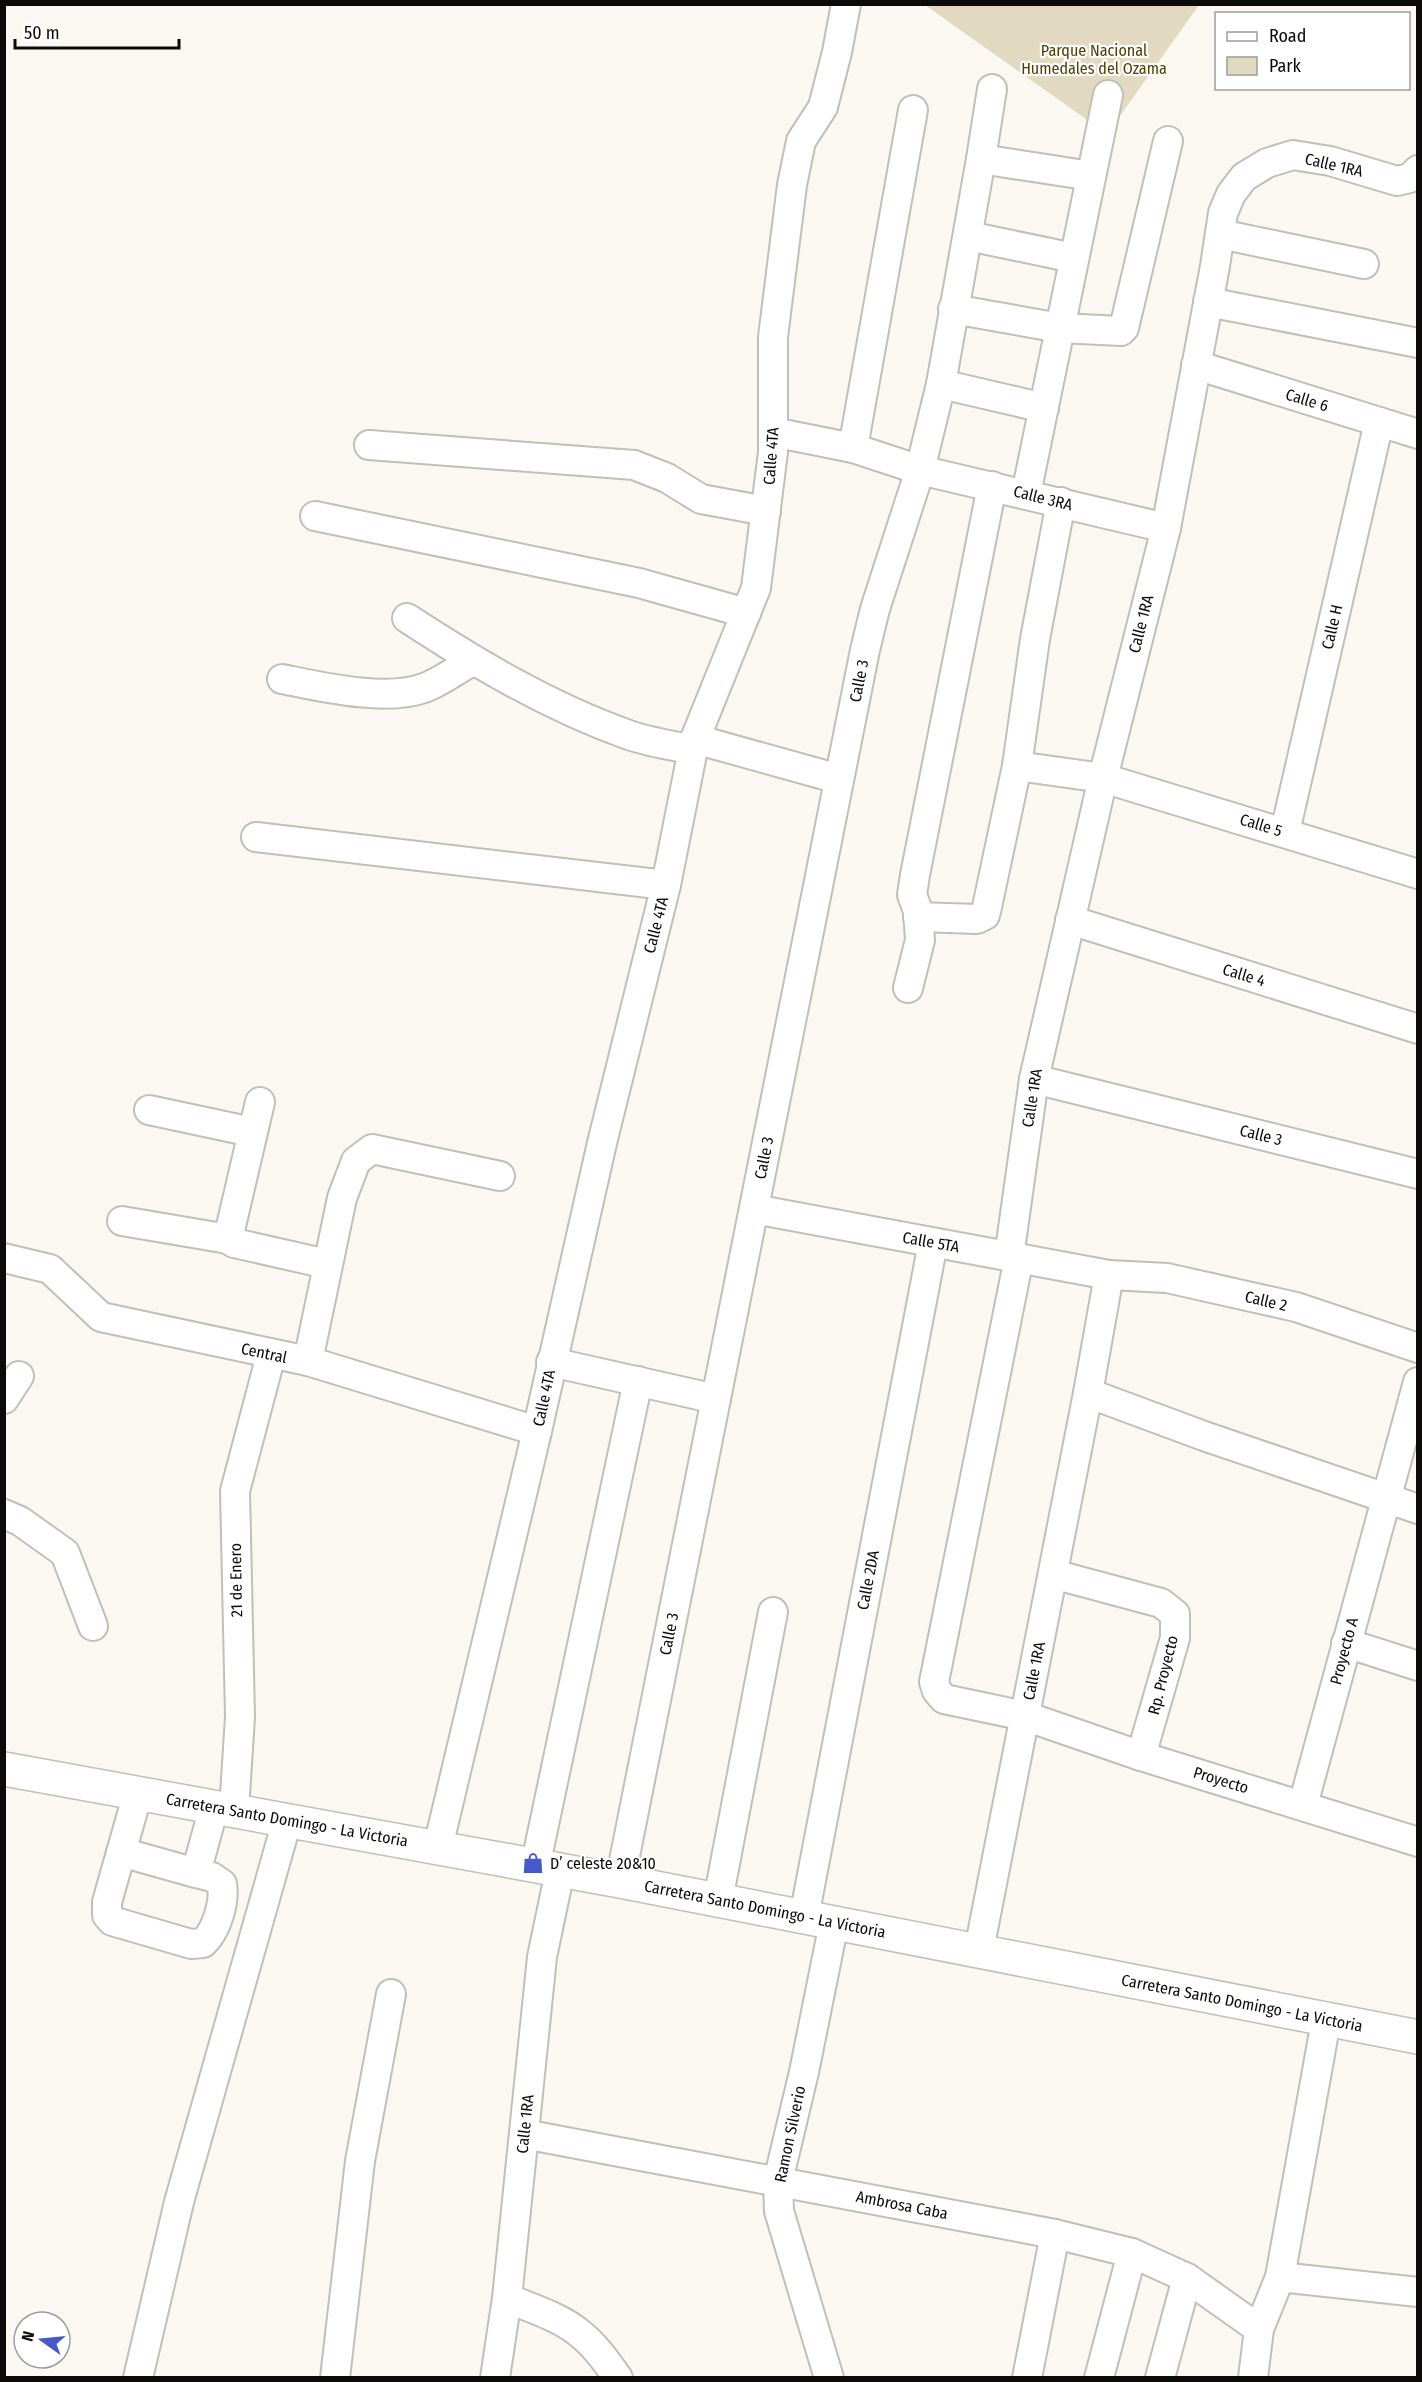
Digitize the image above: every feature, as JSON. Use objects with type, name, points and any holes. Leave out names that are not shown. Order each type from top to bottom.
[{"type":"main road","name":"Carretera Santo Domingo - La Victoria","points":[[4,1769],[620,1881],[1418,2037]]},
{"type":"street","name":"Calle 4TA","points":[[438,1847],[537,1431],[602,1143],[666,885],[694,745],[756,588],[773,452],[774,337],[792,185],[801,141],[823,107],[846,4]]},
{"type":"street","name":"Calle 3","points":[[620,1881],[839,779],[875,609],[920,470],[941,384],[992,89]]},
{"type":"street","points":[[1026,494],[1108,95]]},
{"type":"street","points":[[853,448],[913,110]]},
{"type":"street","points":[[953,309],[1060,328],[1120,331],[1124,328],[1168,141]]},
{"type":"street","name":"Calle 1RA","points":[[1025,1716],[944,1699],[936,1690],[934,1682],[1014,1258],[1034,1078],[1103,778],[1166,528],[1223,213],[1231,194],[1244,177],[1267,163],[1293,155],[1330,161],[1398,180],[1410,178],[1418,170]]},
{"type":"street","points":[[981,159],[1091,176]]},
{"type":"street","points":[[1220,234],[1364,264]]},
{"type":"street","points":[[968,236],[1074,258]]},
{"type":"street","points":[[1208,302],[1418,344]]},
{"type":"street","name":"Calle 6","points":[[1196,365],[1418,434]]},
{"type":"street","points":[[941,384],[1044,408]]},
{"type":"street","name":"Calle H","points":[[1284,832],[1379,422]]},
{"type":"street","name":"Calle 3RA","points":[[773,432],[853,448],[920,470],[1166,528]]},
{"type":"street","points":[[369,445],[634,465],[667,478],[701,499],[766,511]]},
{"type":"street","points":[[908,988],[920,939],[918,917],[912,896],[915,875],[992,486]]},
{"type":"street","points":[[918,917],[977,919],[985,915],[1017,766],[1035,639],[1061,502]]},
{"type":"street","points":[[315,516],[639,583],[746,613]]},
{"type":"street","points":[[407,618],[472,661],[552,703],[628,735],[694,745],[839,779]]},
{"type":"street","points":[[282,679],[339,690],[389,693],[424,688],[472,661]]},
{"type":"street","name":"Calle 5","points":[[1017,766],[1103,778],[1418,874]]},
{"type":"street","points":[[256,837],[666,885]]},
{"type":"street","name":"Calle 4","points":[[1070,920],[1418,1029]]},
{"type":"street","name":"Calle 3","points":[[1034,1078],[1418,1174]]},
{"type":"street","points":[[228,1239],[260,1102]]},
{"type":"street","points":[[149,1110],[252,1132]]},
{"type":"street","points":[[308,1361],[342,1198],[356,1161],[372,1149],[500,1176]]},
{"type":"street","name":"Calle 5TA","points":[[754,1209],[1109,1275]]},
{"type":"street","points":[[122,1221],[228,1239],[234,1243],[327,1264]]},
{"type":"street","name":"Calle 2DA","points":[[819,1920],[933,1243]]},
{"type":"street","name":"Central","points":[[4,1258],[50,1269],[101,1317],[271,1355],[308,1361],[537,1431]]},
{"type":"street","name":"Calle 1RA","points":[[979,1950],[1109,1275]]},
{"type":"street","name":"Calle 2","points":[[1109,1275],[1167,1278],[1296,1307],[1418,1348]]},
{"type":"street","name":"21 de Enero","points":[[196,1873],[224,1809],[240,1717],[235,1491],[271,1355]]},
{"type":"street","points":[[551,1362],[716,1399]]},
{"type":"street","name":"Calle 1RA","points":[[495,2378],[507,2298],[542,1957],[548,1869],[638,1381]]},
{"type":"street","name":"Proyecto A","points":[[1304,1805],[1418,1382]]},
{"type":"street","points":[[1088,1393],[1204,1436],[1418,1509]]},
{"type":"street","points":[[4,1514],[20,1521],[65,1553],[93,1626]]},
{"type":"street","name":"Rp. Proyecto","points":[[1053,1574],[1161,1603],[1175,1614],[1175,1638],[1141,1756]]},
{"type":"street","points":[[718,1900],[773,1612]]},
{"type":"street","points":[[1346,1643],[1418,1666]]},
{"type":"street","name":"Proyecto","points":[[1025,1716],[1141,1756],[1418,1842]]},
{"type":"street","points":[[121,1852],[212,1877],[222,1884],[224,1896],[211,1935],[203,1943],[191,1944],[112,1921],[107,1915],[107,1902],[121,1852],[138,1793]]},
{"type":"street","points":[[138,2378],[179,2202],[287,1821]]},
{"type":"street","name":"Ramon Silverio","points":[[819,1920],[804,2072],[778,2181],[779,2211],[829,2378]]},
{"type":"street","points":[[335,2378],[360,2161],[391,1994]]},
{"type":"street","points":[[1253,2378],[1259,2328],[1280,2277],[1326,2020]]},
{"type":"street","name":"Ambrosa Caba","points":[[524,2134],[1054,2234],[1132,2253],[1187,2278],[1259,2328]]},
{"type":"street","points":[[1027,2378],[1054,2234]]},
{"type":"street","points":[[1099,2378],[1132,2253]]},
{"type":"street","points":[[1280,2277],[1418,2292]]},
{"type":"street","points":[[1160,2378],[1187,2278]]},
{"type":"street","points":[[507,2298],[557,2319],[578,2332],[598,2351],[618,2378]]},
{"type":"green space","name":"Parque Nacional Humedales del Ozama","points":[[925,5],[1199,5],[1107,134]]},
{"type":"place","name":"D’ celeste 20&10","points":[[533,1863]]}]
